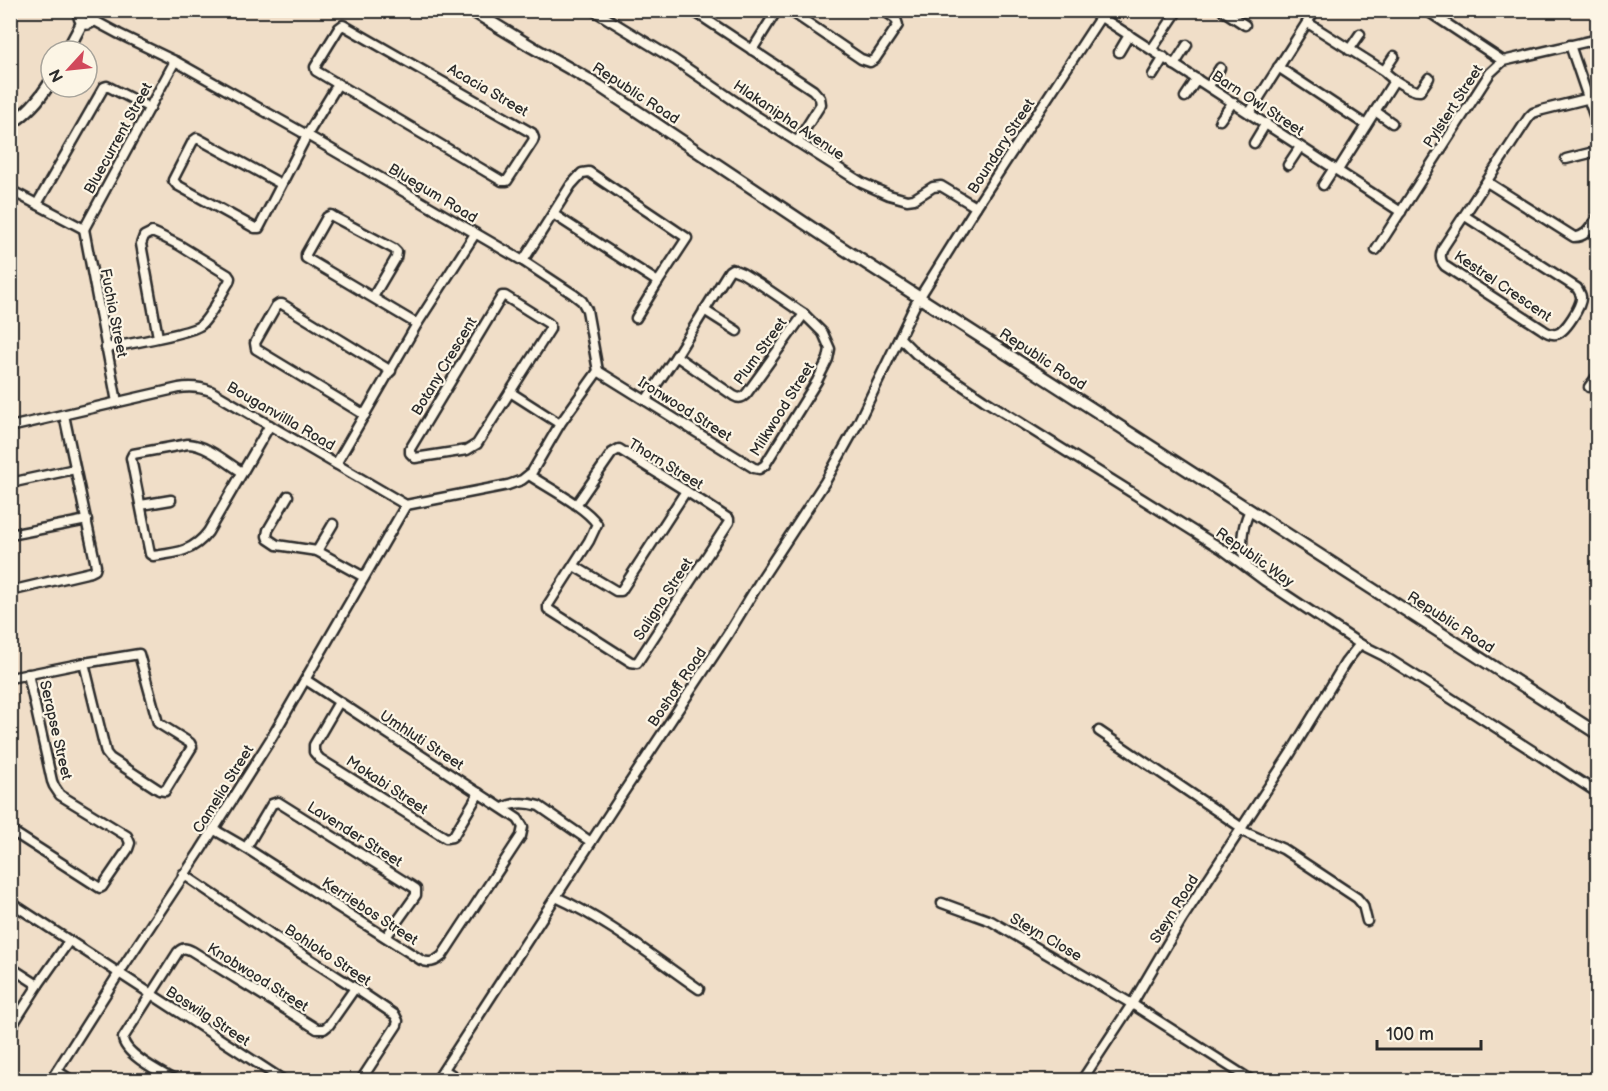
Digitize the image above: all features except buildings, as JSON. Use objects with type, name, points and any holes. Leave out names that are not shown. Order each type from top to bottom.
[{"type":"street","name":"Republic Road","points":[[471,10],[603,88],[833,242],[1598,734]]},
{"type":"street","name":"Hlakanipha Avenue","points":[[593,10],[675,60],[849,176],[907,201],[933,187],[941,186],[976,207]]},
{"type":"street","points":[[692,10],[813,90],[820,98],[820,106],[797,142]]},
{"type":"street","points":[[752,50],[777,10]]},
{"type":"street","points":[[789,10],[870,62],[875,59],[898,25],[896,19],[883,10]]},
{"type":"street","points":[[1222,10],[1245,25]]},
{"type":"street","points":[[1250,112],[1316,10]]},
{"type":"street","points":[[1426,10],[1503,61]]},
{"type":"street","points":[[1152,49],[1176,11]]},
{"type":"street","points":[[73,39],[87,14]]},
{"type":"street","name":"Bluegum Road","points":[[87,14],[307,135],[523,261],[573,294],[584,303],[589,315],[597,371]]},
{"type":"street","name":"Boundary Street","points":[[920,296],[1103,14]]},
{"type":"street","name":"Barn Owl Street","points":[[1103,14],[1129,35],[1401,212]]},
{"type":"street","points":[[1308,23],[1384,71],[1394,81],[1398,81],[1413,91],[1421,89],[1429,78]]},
{"type":"street","name":"Acacia Street","points":[[344,25],[530,131],[534,139],[508,180],[504,182],[338,84],[315,69],[339,28],[344,25]]},
{"type":"street","points":[[1349,50],[1360,34]]},
{"type":"street","points":[[1119,52],[1129,35]]},
{"type":"street","name":"Pylstert Street","points":[[1376,250],[1490,73],[1503,61],[1598,39]]},
{"type":"street","points":[[1174,64],[1187,45]]},
{"type":"street","points":[[1570,45],[1593,98],[1598,127]]},
{"type":"street","points":[[1384,71],[1394,56]]},
{"type":"street","points":[[1153,75],[1164,57]]},
{"type":"street","name":"Bluecurrent Street","points":[[84,229],[175,61]]},
{"type":"street","points":[[1278,67],[1366,125]]},
{"type":"street","points":[[1209,86],[1221,68]]},
{"type":"street","points":[[1185,97],[1197,79]]},
{"type":"street","points":[[1323,185],[1394,81]]},
{"type":"street","points":[[281,184],[197,138],[174,179],[177,185],[255,228],[260,227],[307,135],[338,84]]},
{"type":"street","points":[[37,204],[104,87],[107,86],[150,108]]},
{"type":"street","name":"Kestrel Crescent","points":[[1465,216],[1574,286],[1581,298],[1581,303],[1563,331],[1556,334],[1546,332],[1443,264],[1440,258],[1442,251],[1525,121],[1532,114],[1542,110],[1593,98]]},
{"type":"street","points":[[10,124],[30,109],[39,99]]},
{"type":"street","points":[[1220,120],[1233,102]]},
{"type":"street","points":[[1375,111],[1392,123]]},
{"type":"street","points":[[1254,143],[1266,123]]},
{"type":"street","points":[[1288,165],[1300,147]]},
{"type":"street","points":[[1566,159],[1598,151]]},
{"type":"street","points":[[523,261],[571,185],[583,173],[589,172],[687,237],[636,318]]},
{"type":"street","points":[[1487,182],[1574,237],[1585,234],[1598,216]]},
{"type":"street","points":[[10,190],[84,229]]},
{"type":"street","points":[[553,214],[657,282]]},
{"type":"street","points":[[373,297],[397,253],[394,249],[331,215],[325,219],[305,257],[417,324]]},
{"type":"street","name":"Fuchia Street","points":[[84,229],[117,402]]},
{"type":"street","points":[[106,348],[158,338],[200,326],[229,282],[230,278],[152,232],[144,236],[141,244],[158,338]]},
{"type":"street","points":[[336,464],[417,324],[475,234]]},
{"type":"street","name":"Milkwood Street","points":[[704,310],[731,270],[736,270],[804,314],[825,336],[829,345],[828,359],[817,381],[765,465],[759,470]]},
{"type":"street","name":"Botany Crescent","points":[[503,296],[550,326],[510,392],[480,441],[474,446],[467,450],[419,458],[411,455],[410,448],[499,298],[503,296]]},
{"type":"street","name":"Boshoff Road","points":[[437,1080],[728,634],[834,467],[869,402],[920,296]]},
{"type":"street","points":[[365,415],[256,349],[255,344],[276,306],[282,304],[391,371]]},
{"type":"street","points":[[646,400],[704,310],[737,331]]},
{"type":"street","name":"Plum Street","points":[[676,356],[734,396],[742,398],[804,314]]},
{"type":"street","name":"Republic Way","points":[[900,338],[916,354],[944,374],[1222,549],[1360,644],[1384,656],[1598,793]]},
{"type":"street","points":[[406,505],[508,485],[519,482],[529,475],[560,424],[597,371]]},
{"type":"street","name":"Ironwood Street","points":[[597,371],[759,470]]},
{"type":"street","points":[[1589,387],[1598,375]]},
{"type":"street","name":"Bouganvillla Road","points":[[10,428],[179,388],[196,387],[211,391],[406,505]]},
{"type":"street","points":[[510,392],[560,424]]},
{"type":"street","points":[[10,591],[95,570],[87,520],[64,415]]},
{"type":"street","points":[[242,472],[192,444],[132,455],[152,556],[187,549],[200,542],[208,532],[270,425]]},
{"type":"street","name":"Thorn Street","points":[[576,505],[610,454],[620,449],[729,520]]},
{"type":"street","points":[[10,483],[75,469]]},
{"type":"street","points":[[529,475],[592,518],[597,525],[574,566],[616,591],[621,591],[686,491]]},
{"type":"street","points":[[288,496],[268,530],[268,539],[277,545],[317,551],[364,577]]},
{"type":"street","points":[[141,506],[171,500]]},
{"type":"street","name":"Camelia Street","points":[[51,1080],[306,680],[406,505]]},
{"type":"street","points":[[1248,566],[1243,556],[1242,545],[1250,510]]},
{"type":"street","points":[[10,535],[87,520]]},
{"type":"street","name":"Saligna Street","points":[[574,566],[548,608],[631,662],[637,663],[729,520]]},
{"type":"street","points":[[317,551],[333,524]]},
{"type":"street","name":"Steyn Road","points":[[1082,1080],[1132,1004],[1182,919],[1290,754],[1345,663],[1360,644]]},
{"type":"street","points":[[10,678],[84,663],[138,653],[141,657],[157,721],[192,746],[164,792],[110,758],[106,753],[84,663]]},
{"type":"street","name":"Serapse Street","points":[[10,830],[100,888],[130,843],[127,836],[60,795],[54,786],[28,674]]},
{"type":"street","name":"Umhluti Street","points":[[306,680],[503,808],[523,825]]},
{"type":"street","name":"Mokabi Street","points":[[339,702],[314,745],[315,755],[320,759],[446,838],[454,835],[479,793]]},
{"type":"street","points":[[1099,730],[1241,829],[1283,849],[1357,898],[1363,905],[1367,921]]},
{"type":"street","name":"Lavender Street","points":[[246,848],[272,804],[278,802],[414,887],[416,892],[386,938]]},
{"type":"street","points":[[503,808],[519,803],[538,806],[591,842]]},
{"type":"street","name":"Kerriebos Street","points":[[213,829],[386,938],[426,962],[430,962],[442,956],[521,836],[523,825]]},
{"type":"street","name":"Bohloko Street","points":[[183,874],[271,934],[393,1012],[398,1021],[361,1080]]},
{"type":"street","points":[[556,897],[573,904],[603,922],[699,988]]},
{"type":"street","name":"Boswilg Street","points":[[10,902],[283,1080]]},
{"type":"street","name":"Steyn Close","points":[[942,903],[991,921],[1132,1004],[1251,1080]]},
{"type":"street","points":[[10,1029],[69,941]]},
{"type":"street","name":"Knobwood Street","points":[[150,994],[178,952],[185,948],[317,1029],[329,1026],[355,988]]},
{"type":"street","points":[[10,967],[38,985]]},
{"type":"street","points":[[150,994],[123,1041],[127,1049],[174,1080]]},
{"type":"street","points":[[444,1070],[460,1080]]},
{"type":"street","points":[[57,1071],[71,1080]]}]
